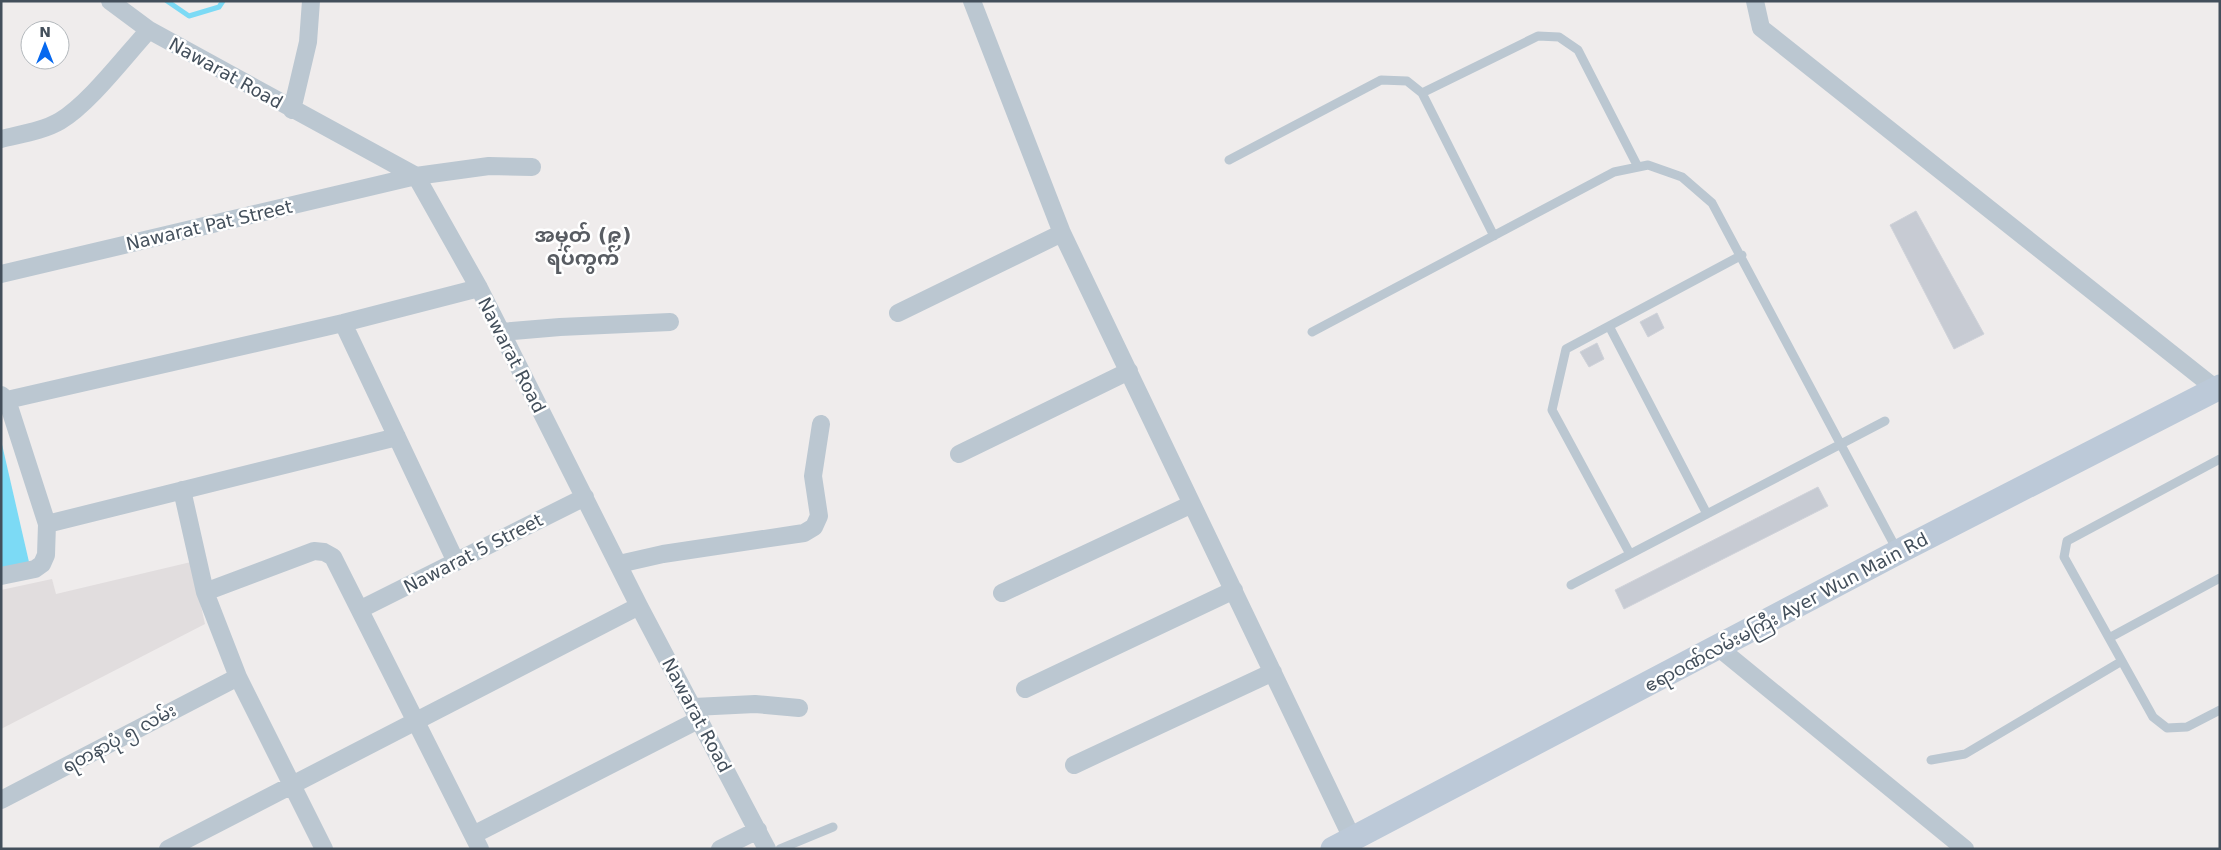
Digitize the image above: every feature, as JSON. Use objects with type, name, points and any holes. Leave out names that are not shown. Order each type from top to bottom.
[{"type":"main road","name":"ဧရာဝဏ်လမ်းမကြီး Ayer Wun Main Rd","points":[[1343,844],[1719,648],[1898,552],[2218,388]]},
{"type":"street","points":[[292,110],[308,42],[311,1]]},
{"type":"street","points":[[972,1],[1062,232],[1273,672],[1343,844]]},
{"type":"street","points":[[1755,1],[1761,28],[2218,388]]},
{"type":"street","name":"Nawarat Road","points":[[122,5],[149,30],[292,110],[416,176],[501,332],[639,606],[767,849]]},
{"type":"street","points":[[1,139],[38,130],[60,121],[77,109],[149,30]]},
{"type":"street","name":"Nawarat Pat Street","points":[[1,274],[416,176],[489,166],[532,167]]},
{"type":"street","points":[[898,313],[1062,232]]},
{"type":"street","points":[[1,576],[35,569],[42,564],[46,555],[47,524],[4,397],[343,323],[478,288]]},
{"type":"street","points":[[501,332],[560,327],[670,322]]},
{"type":"street","points":[[343,323],[456,562]]},
{"type":"street","points":[[959,454],[1129,371]]},
{"type":"street","points":[[618,564],[672,552],[804,533],[814,527],[820,516],[813,476],[821,424]]},
{"type":"street","points":[[47,524],[397,437]]},
{"type":"street","points":[[182,490],[206,592],[238,677],[324,849]]},
{"type":"street","name":"Nawarat 5 Street","points":[[361,609],[585,497]]},
{"type":"street","points":[[1002,593],[1192,504]]},
{"type":"street","points":[[206,592],[314,551],[324,552],[333,557],[361,609],[476,842],[697,713],[755,704],[799,708]]},
{"type":"street","points":[[1025,689],[1234,590]]},
{"type":"street","points":[[168,849],[639,606]]},
{"type":"street","points":[[1719,648],[1964,849]]},
{"type":"street","points":[[1074,765],[1273,672]]},
{"type":"street","name":"ရတနာပုံ ၅ လမ်း","points":[[1,800],[238,677]]},
{"type":"street","points":[[720,849],[758,830]]},
{"type":"lane","points":[[1422,94],[1538,36],[1559,37],[1578,50],[1638,167]]},
{"type":"lane","points":[[1229,160],[1381,80],[1407,81],[1422,94],[1494,236]]},
{"type":"lane","points":[[1312,332],[1614,172],[1648,165],[1682,176],[1712,203],[1742,256],[1898,552]]},
{"type":"lane","points":[[1630,554],[1552,410],[1566,349],[1742,256]]},
{"type":"lane","points":[[1609,326],[1707,514]]},
{"type":"lane","points":[[1571,585],[1885,421]]},
{"type":"lane","points":[[2220,459],[2067,541],[2064,557],[2153,717],[2167,728],[2187,727],[2220,710]]},
{"type":"lane","points":[[2109,638],[2220,578]]},
{"type":"lane","points":[[1931,760],[1965,754],[2122,661]]},
{"type":"lane","points":[[780,849],[833,827]]},
{"type":"shaded area","points":[[191,562],[205,624],[1,729],[1,590],[52,579],[56,594]]},
{"type":"water","points":[[1,440],[29,562],[1,569]]},
{"type":"building","points":[[1916,211],[1984,334],[1954,349],[1890,225]]},
{"type":"building","points":[[1657,313],[1664,328],[1648,337],[1640,322]]},
{"type":"building","points":[[1597,343],[1604,359],[1589,367],[1580,352]]},
{"type":"building","points":[[1818,487],[1828,506],[1624,609],[1615,590]]},
{"type":"waterway","points":[[167,1],[189,16],[219,7],[223,1]]},
{"type":"district","name":"အမှတ် (၉) ရပ်ကွက်","points":[[583,246]]}]
